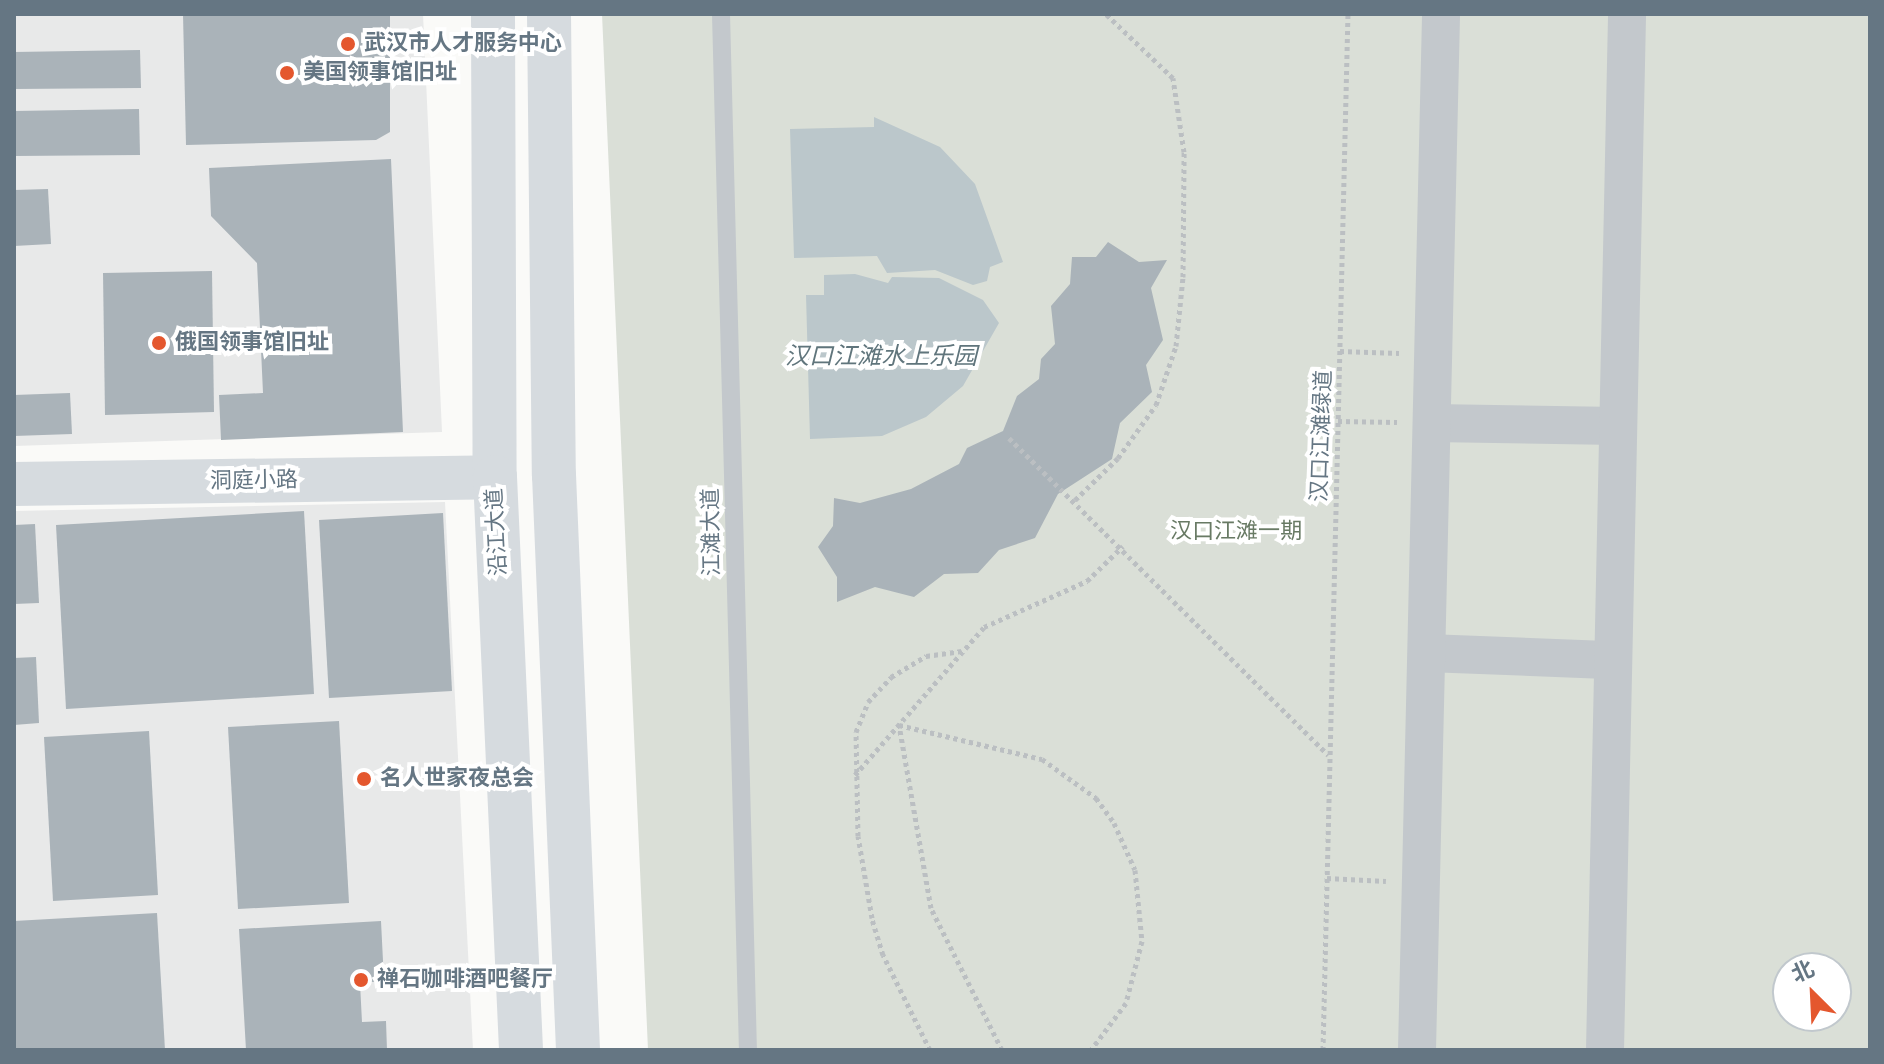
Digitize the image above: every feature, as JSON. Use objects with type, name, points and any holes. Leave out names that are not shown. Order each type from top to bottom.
[{"type":"main road","name":"沿江大道","points":[[493,14],[495,477],[521,1050]]},
{"type":"main road","points":[[549,14],[554,475],[578,1050]]},
{"type":"main road","name":"洞庭小路","points":[[14,484],[495,477]]},
{"type":"street","points":[[1417,1050],[1441,14]]},
{"type":"street","points":[[1605,1050],[1627,14]]},
{"type":"street","points":[[1432,423],[1618,426]]},
{"type":"street","points":[[1427,653],[1613,660]]},
{"type":"lane","name":"江滩大道","points":[[721,14],[748,1050]]},
{"type":"path","points":[[1075,500],[1118,458],[1156,405],[1176,346],[1183,277],[1184,152],[1173,78],[1106,14]]},
{"type":"path","name":"汉口江滩绿道","points":[[1323,1050],[1348,14]]},
{"type":"path","points":[[1340,351],[1434,354]]},
{"type":"path","points":[[1338,421],[1432,423]]},
{"type":"path","points":[[1009,438],[1123,546],[1329,755]]},
{"type":"path","points":[[854,776],[984,627],[1087,581],[1123,546]]},
{"type":"path","points":[[930,1050],[883,955],[865,881],[854,776],[856,732],[879,688],[926,656],[962,651]]},
{"type":"path","points":[[899,725],[931,908],[1002,1050]]},
{"type":"path","points":[[899,725],[1042,759],[1096,798],[1114,823],[1135,870],[1142,941],[1126,1003],[1091,1050]]},
{"type":"path","points":[[1327,878],[1421,883]]},
{"type":"shaded area","points":[[14,14],[423,14],[442,432],[14,446]]},
{"type":"shaded area","points":[[445,502],[473,1050],[14,1050],[14,511]]},
{"type":"green space","name":"汉口江滩一期","points":[[602,14],[1870,14],[1870,1050],[648,1050]]},
{"type":"water","points":[[874,117],[940,147],[975,184],[1003,262],[990,267],[987,281],[973,285],[935,270],[887,273],[877,256],[794,258],[790,129],[874,127]]},
{"type":"water","name":"汉口江滩水上乐园","points":[[855,274],[888,283],[892,277],[939,278],[983,300],[999,323],[963,386],[926,417],[882,436],[810,439],[806,295],[824,295],[824,275]]},
{"type":"building","name":"美国领事馆旧址","points":[[183,14],[390,14],[390,132],[376,140],[186,145]]},
{"type":"building","points":[[140,50],[141,88],[14,89],[14,52]]},
{"type":"building","points":[[139,109],[140,155],[14,156],[14,111]]},
{"type":"building","points":[[391,159],[403,432],[221,440],[219,395],[263,393],[257,263],[211,216],[209,168]]},
{"type":"building","points":[[48,189],[51,244],[14,246],[14,190]]},
{"type":"building","points":[[1108,242],[1139,262],[1167,260],[1151,288],[1163,340],[1146,365],[1152,392],[1120,423],[1112,459],[1058,494],[1035,538],[999,550],[978,573],[944,574],[914,597],[875,587],[837,602],[837,577],[818,547],[833,526],[834,498],[860,503],[911,489],[959,464],[967,448],[1003,431],[1017,396],[1039,379],[1041,359],[1055,344],[1051,306],[1070,284],[1072,257],[1096,257]]},
{"type":"building","name":"俄国领事馆旧址","points":[[212,271],[214,412],[105,415],[103,273]]},
{"type":"building","points":[[70,393],[72,434],[14,436],[14,395]]},
{"type":"building","points":[[304,511],[314,694],[66,709],[56,525]]},
{"type":"building","points":[[443,513],[452,691],[329,698],[319,520]]},
{"type":"building","points":[[35,524],[39,603],[14,604],[14,525]]},
{"type":"building","points":[[36,657],[39,723],[14,725],[14,658]]},
{"type":"building","points":[[339,721],[349,903],[238,909],[228,727]]},
{"type":"building","points":[[149,731],[158,895],[53,901],[44,737]]},
{"type":"building","points":[[157,913],[165,1050],[14,1050],[14,921]]},
{"type":"building","points":[[381,921],[384,981],[360,983],[362,1022],[386,1021],[387,1050],[246,1050],[239,929]]},
{"type":"place","name":"武汉市人才服务中心","points":[[348,44]]},
{"type":"place","name":"美国领事馆旧址","points":[[287,73]]},
{"type":"place","name":"俄国领事馆旧址","points":[[159,343]]},
{"type":"place","name":"名人世家夜总会","points":[[364,779]]},
{"type":"place","name":"禅石咖啡酒吧餐厅","points":[[361,980]]}]
